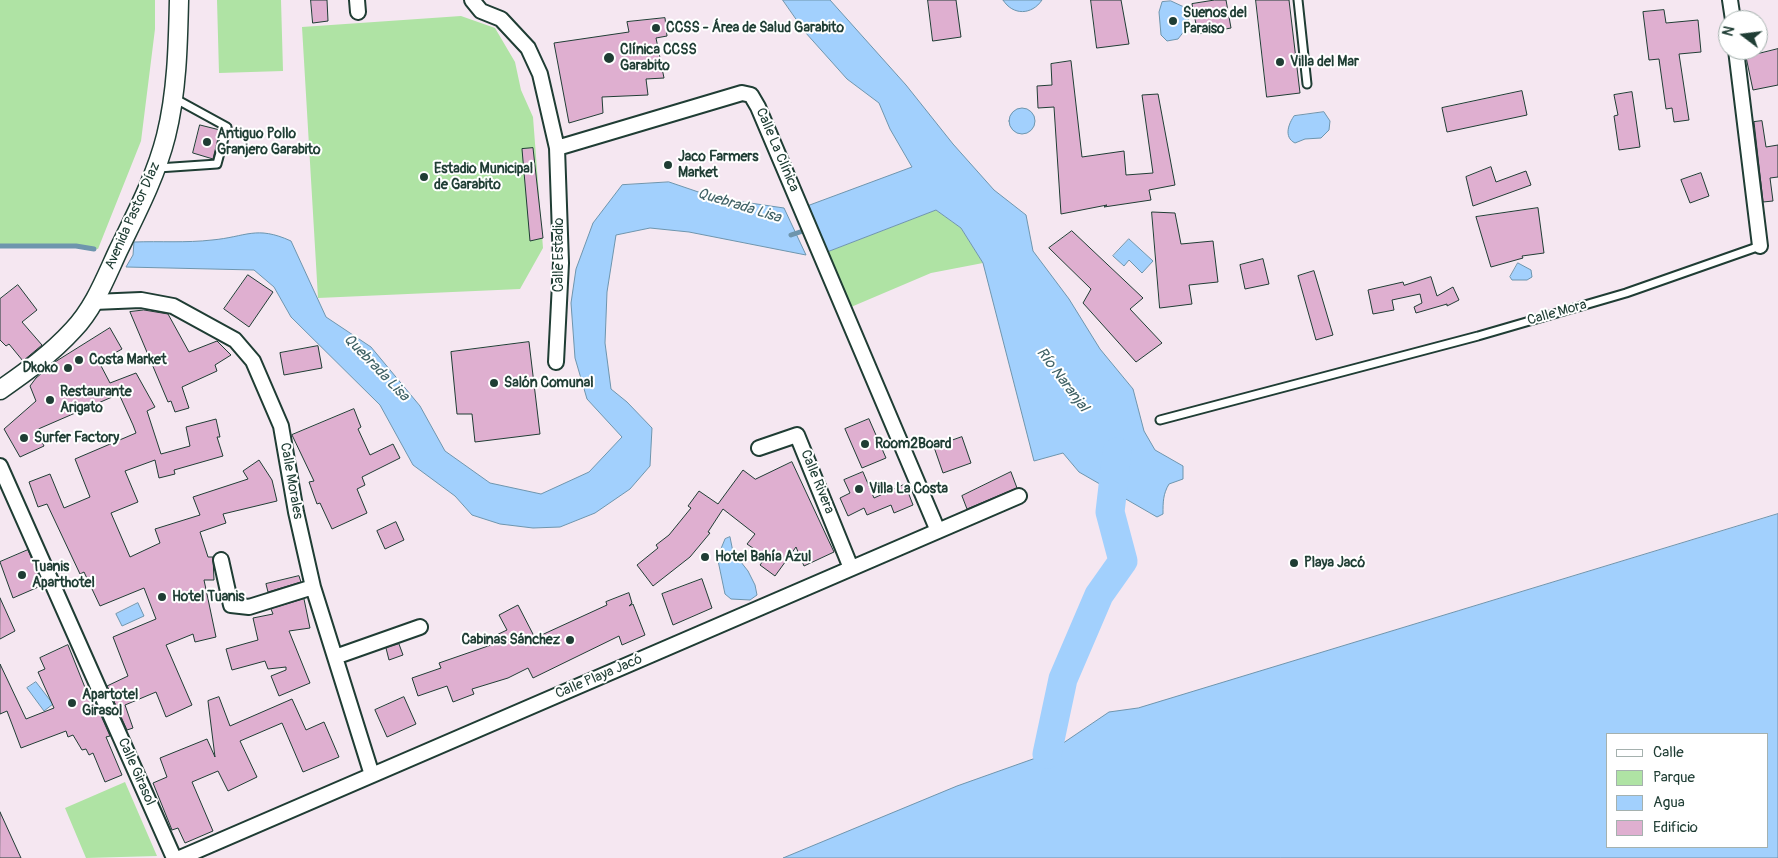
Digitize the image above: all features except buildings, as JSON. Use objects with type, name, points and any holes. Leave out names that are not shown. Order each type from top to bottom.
[{"type":"street","name":"Avenida Pastor Díaz","points":[[0,390],[45,358],[75,329],[94,302],[155,168],[166,136],[173,97],[179,0]]},
{"type":"street","points":[[472,0],[481,12],[501,19],[528,48],[540,74],[557,148]]},
{"type":"street","name":"Calle Mora","points":[[1737,60],[1760,246]]},
{"type":"street","name":"Calle La Clínica","points":[[557,148],[747,93],[756,100],[938,531]]},
{"type":"street","name":"Calle Estadio","points":[[556,362],[560,263],[557,148]]},
{"type":"street","name":"Calle Morales","points":[[94,302],[141,300],[173,306],[234,340],[253,361],[281,426],[296,512],[313,587],[372,775]]},
{"type":"street","name":"Calle Rivera","points":[[759,448],[798,434],[852,568]]},
{"type":"street","name":"Calle Girasol","points":[[0,466],[174,858]]},
{"type":"street","name":"Calle Playa Jacó","points":[[180,858],[1019,496]]},
{"type":"street","points":[[221,560],[231,604],[238,607],[249,607],[313,587]]},
{"type":"street","points":[[335,657],[420,627]]},
{"type":"lane","points":[[1298,0],[1307,84]]},
{"type":"lane","points":[[155,168],[217,164],[227,127],[173,97]]},
{"type":"lane","name":"Calle Mora","points":[[1160,420],[1478,336],[1626,294],[1760,246]]},
{"type":"green space","points":[[0,0],[155,0],[155,29],[141,141],[98,249],[76,246],[0,245]]},
{"type":"green space","points":[[217,0],[281,0],[283,71],[219,73]]},
{"type":"green space","name":"Estadio Municipal de Garabito","points":[[461,16],[495,28],[515,62],[521,90],[533,117],[543,248],[520,289],[318,298],[302,27]]},
{"type":"green space","points":[[936,210],[961,228],[983,263],[931,273],[851,307],[827,252]]},
{"type":"green space","points":[[125,782],[157,856],[86,858],[65,808]]},
{"type":"water","points":[[783,0],[830,0],[906,85],[953,144],[994,190],[1026,215],[1033,251],[1069,299],[1100,349],[1133,389],[1144,431],[1155,450],[1183,466],[1183,479],[1169,484],[1166,491],[1163,502],[1163,514],[1157,517],[1079,472],[1063,453],[1034,461],[983,263],[961,228],[936,210],[827,252],[807,206],[912,167],[890,129],[879,103],[847,79],[805,32]]},
{"type":"water","points":[[1003,0],[1042,0],[1033,9],[1022,12],[1012,9]]},
{"type":"water","name":"Suenos del Paraiso","points":[[1171,1],[1184,7],[1189,17],[1185,30],[1178,39],[1167,41],[1161,35],[1159,12],[1162,2]]},
{"type":"water","points":[[1022,108],[1031,112],[1035,121],[1031,130],[1022,134],[1013,130],[1009,121],[1013,112]]},
{"type":"water","points":[[1324,112],[1330,121],[1329,130],[1321,138],[1305,139],[1295,143],[1291,140],[1288,130],[1294,116]]},
{"type":"water","points":[[669,182],[716,198],[784,208],[806,255],[689,232],[650,228],[616,235],[607,292],[605,343],[611,389],[627,402],[652,428],[650,466],[630,489],[595,513],[560,527],[533,528],[500,524],[472,515],[455,496],[413,465],[380,405],[291,317],[274,287],[254,270],[126,267],[133,255],[134,242],[202,241],[224,239],[251,233],[279,236],[291,241],[326,317],[371,347],[420,406],[445,451],[490,483],[541,494],[589,472],[622,437],[587,399],[575,358],[571,303],[576,269],[593,223],[622,185]]},
{"type":"water","points":[[1129,239],[1153,261],[1142,273],[1129,260],[1124,266],[1113,256]]},
{"type":"water","points":[[1518,263],[1531,270],[1532,277],[1527,280],[1512,280],[1510,277]]},
{"type":"water","points":[[1778,514],[1778,858],[783,858],[957,786],[1047,754],[1109,712],[1138,708]]},
{"type":"water","points":[[730,537],[733,552],[748,571],[755,585],[757,595],[750,600],[731,599],[725,594],[716,551],[720,551],[725,539]]},
{"type":"water","points":[[138,603],[144,616],[122,626],[116,614]]},
{"type":"water","points":[[36,682],[53,704],[44,711],[27,688]]},
{"type":"waterway","name":"Quebrada Lisa","points":[[791,235],[809,229]]},
{"type":"waterway","name":"Quebrada Lisa","points":[[0,246],[76,246],[94,249]]},
{"type":"waterway","name":"Río Naranjal","points":[[1047,754],[1063,679],[1099,595],[1123,561],[1110,512],[1117,452]]},
{"type":"place","name":"Suenos del Paraiso","points":[[1173,21]]},
{"type":"place","name":"CCSS - Área de Salud Garabito","points":[[656,28]]},
{"type":"place","name":"Clínica CCSS Garabito","points":[[609,58]]},
{"type":"place","name":"Villa del Mar","points":[[1280,62]]},
{"type":"place","name":"Antiguo Pollo Granjero Garabito","points":[[207,142]]},
{"type":"place","name":"Jaco Farmers Market","points":[[668,165]]},
{"type":"place","name":"Estadio Municipal de Garabito","points":[[424,177]]},
{"type":"place","name":"Costa Market","points":[[79,360]]},
{"type":"place","name":"Dkoko","points":[[68,368]]},
{"type":"place","name":"Salón Comunal","points":[[494,383]]},
{"type":"place","name":"Restaurante Arigato","points":[[50,400]]},
{"type":"place","name":"Surfer Factory","points":[[24,438]]},
{"type":"place","name":"Room2Board","points":[[865,444]]},
{"type":"place","name":"Villa La Costa","points":[[859,489]]},
{"type":"place","name":"Hotel Bahía Azul","points":[[705,557]]},
{"type":"place","name":"Playa Jacó","points":[[1294,563]]},
{"type":"place","name":"Tuanis Aparthotel","points":[[22,575]]},
{"type":"place","name":"Hotel Tuanis","points":[[162,597]]},
{"type":"place","name":"Cabinas Sánchez","points":[[570,640]]},
{"type":"place","name":"Apartotel Girasol","points":[[72,703]]}]
